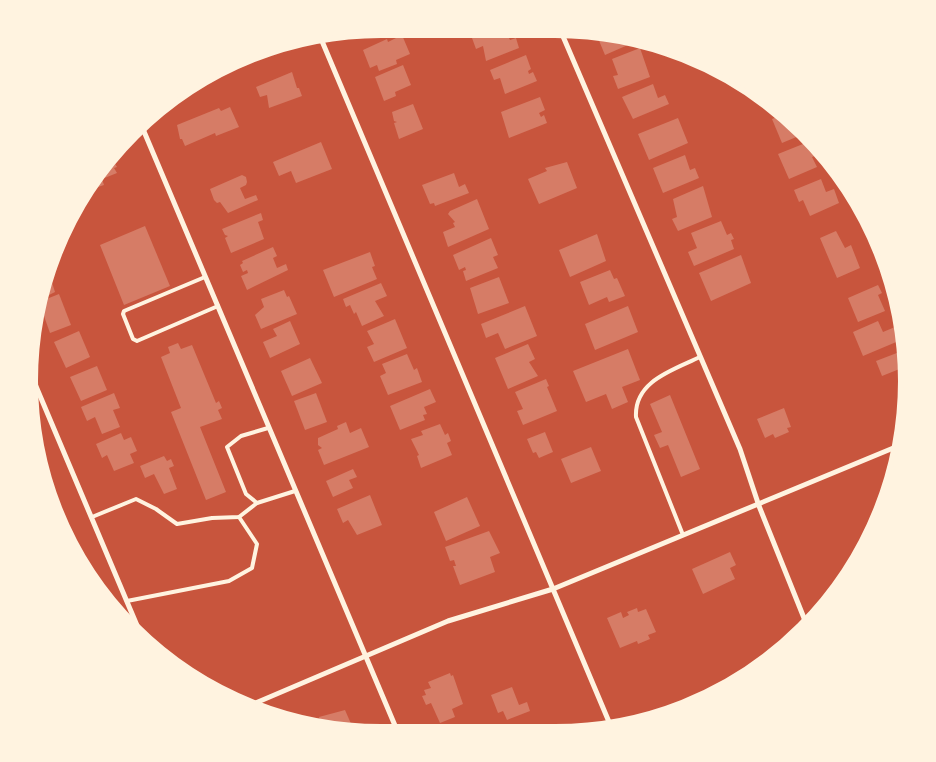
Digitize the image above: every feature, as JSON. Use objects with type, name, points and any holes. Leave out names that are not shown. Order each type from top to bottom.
[{"type":"street","points":[[563,35],[740,450],[758,506],[805,620]]},
{"type":"street","points":[[323,40],[609,722]]},
{"type":"street","points":[[143,130],[396,727]]},
{"type":"street","points":[[35,384],[138,628]]},
{"type":"street","points":[[255,703],[448,621],[553,589],[758,506],[894,448]]},
{"type":"lane","points":[[205,277],[124,311],[123,314],[133,339],[137,341],[218,306]]},
{"type":"lane","points":[[683,536],[636,417],[636,405],[643,390],[658,377],[700,357]]},
{"type":"lane","points":[[257,503],[246,494],[227,447],[241,436],[268,428]]},
{"type":"lane","points":[[92,517],[136,499],[156,509],[176,524],[212,518],[239,517],[257,503],[295,491]]},
{"type":"lane","points":[[127,601],[229,580],[252,568],[257,544],[239,517]]},
{"type":"building","points":[[402,35],[410,54],[396,60],[397,64],[379,71],[377,65],[370,68],[363,50],[387,39],[388,42]]},
{"type":"building","points":[[480,35],[513,35],[509,38],[510,40],[516,38],[519,48],[486,61],[483,46],[476,49],[472,38]]},
{"type":"building","points":[[598,38],[631,44],[605,55]]},
{"type":"building","points":[[640,48],[650,77],[618,89],[613,76],[618,75],[612,59]]},
{"type":"building","points":[[526,55],[531,69],[528,71],[529,74],[533,72],[537,81],[505,94],[500,78],[494,80],[490,70]]},
{"type":"building","points":[[403,65],[411,85],[395,92],[396,96],[384,101],[375,77]]},
{"type":"building","points":[[292,72],[297,88],[299,88],[302,96],[269,108],[267,95],[260,97],[256,87]]},
{"type":"building","points":[[653,84],[658,98],[665,95],[669,104],[633,119],[622,97]]},
{"type":"building","points":[[540,97],[545,110],[539,113],[541,117],[544,115],[547,123],[509,138],[501,112]]},
{"type":"building","points":[[413,104],[423,129],[399,139],[394,123],[397,122],[394,121],[392,112]]},
{"type":"building","points":[[230,107],[239,127],[216,136],[215,133],[185,146],[182,139],[180,139],[177,125],[219,108],[221,111]]},
{"type":"building","points":[[778,117],[800,136],[782,143],[772,119]]},
{"type":"building","points":[[678,118],[688,143],[649,160],[638,134]]},
{"type":"building","points":[[321,142],[332,169],[296,183],[291,171],[279,176],[273,162]]},
{"type":"building","points":[[806,143],[817,155],[812,157],[817,167],[789,179],[778,154]]},
{"type":"building","points":[[685,155],[690,170],[695,168],[699,178],[663,193],[653,168]]},
{"type":"building","points":[[114,161],[117,167],[114,168],[117,173],[102,179],[104,185],[95,188]]},
{"type":"building","points":[[567,162],[577,188],[539,204],[528,179],[547,171],[545,168]]},
{"type":"building","points":[[454,173],[459,187],[465,184],[469,193],[435,206],[434,203],[430,204],[422,185]]},
{"type":"building","points":[[242,175],[246,177],[247,182],[246,185],[240,188],[245,199],[256,195],[258,200],[228,213],[220,202],[217,203],[214,200],[210,189]]},
{"type":"building","points":[[821,179],[826,192],[834,189],[839,203],[810,216],[803,200],[799,202],[794,190]]},
{"type":"building","points":[[703,186],[712,217],[678,231],[672,219],[677,217],[673,199]]},
{"type":"building","points":[[477,199],[489,229],[448,247],[443,232],[455,227],[453,223],[455,222],[448,214],[450,211]]},
{"type":"building","points":[[261,213],[263,220],[258,222],[264,239],[231,253],[225,238],[228,236],[225,235],[222,229]]},
{"type":"building","points":[[721,221],[727,235],[731,233],[734,239],[731,240],[734,249],[694,266],[688,252],[697,248],[691,233]]},
{"type":"building","points":[[145,226],[170,286],[124,305],[100,245]]},
{"type":"building","points":[[836,231],[845,248],[851,245],[860,268],[837,278],[820,238]]},
{"type":"building","points":[[597,234],[606,261],[570,277],[559,250]]},
{"type":"building","points":[[491,238],[498,255],[493,257],[498,268],[466,281],[463,271],[466,270],[465,267],[459,270],[453,255]]},
{"type":"building","points":[[273,247],[277,256],[273,258],[277,268],[286,264],[288,270],[247,290],[241,276],[248,273],[247,270],[243,272],[240,265],[243,263],[242,261]]},
{"type":"building","points":[[370,252],[375,266],[372,267],[377,279],[334,297],[323,270]]},
{"type":"building","points":[[741,255],[751,283],[711,301],[699,273]]},
{"type":"building","points":[[610,270],[614,279],[617,278],[625,296],[609,302],[607,297],[589,305],[580,282]]},
{"type":"building","points":[[499,277],[509,303],[478,314],[470,288]]},
{"type":"building","points":[[51,278],[55,292],[49,295],[47,290]]},
{"type":"building","points":[[381,283],[387,296],[375,301],[384,316],[362,326],[356,312],[354,314],[350,305],[346,307],[343,299]]},
{"type":"building","points":[[878,285],[882,293],[878,295],[885,311],[858,322],[848,298]]},
{"type":"building","points":[[284,290],[287,297],[289,296],[297,314],[261,329],[255,315],[264,307],[261,299]]},
{"type":"building","points":[[59,294],[71,325],[50,333],[42,311],[45,300]]},
{"type":"building","points":[[525,306],[537,336],[505,349],[498,333],[486,338],[481,324]]},
{"type":"building","points":[[628,306],[638,332],[595,350],[585,324]]},
{"type":"building","points":[[395,319],[407,348],[374,362],[367,347],[374,344],[367,331]]},
{"type":"building","points":[[290,321],[300,344],[270,358],[263,342],[277,336],[273,329]]},
{"type":"building","points":[[878,321],[883,332],[895,327],[898,341],[863,356],[853,332]]},
{"type":"building","points":[[79,331],[90,357],[66,368],[54,342]]},
{"type":"building","points":[[178,343],[181,349],[192,345],[216,403],[219,401],[222,408],[218,410],[222,419],[200,427],[226,492],[206,500],[171,412],[181,408],[161,357],[170,353],[168,347]]},
{"type":"building","points":[[528,344],[535,359],[529,362],[538,376],[508,389],[495,358]]},
{"type":"building","points":[[628,349],[640,380],[622,387],[628,402],[612,409],[606,394],[586,402],[573,371]]},
{"type":"building","points":[[899,352],[900,369],[882,376],[876,361]]},
{"type":"building","points":[[407,354],[414,370],[417,368],[422,382],[388,395],[380,376],[386,373],[382,364]]},
{"type":"building","points":[[310,358],[322,383],[292,396],[281,371]]},
{"type":"building","points":[[97,366],[107,390],[81,401],[70,377]]},
{"type":"building","points":[[546,379],[549,386],[547,387],[557,411],[523,425],[517,411],[523,409],[515,392]]},
{"type":"building","points":[[430,389],[436,402],[424,407],[427,414],[423,415],[425,420],[400,430],[390,406]]},
{"type":"building","points":[[114,393],[120,408],[113,410],[120,427],[102,434],[95,417],[87,421],[81,407]]},
{"type":"building","points":[[316,393],[327,422],[305,430],[294,401]]},
{"type":"building","points":[[670,395],[700,469],[681,477],[668,445],[660,448],[654,435],[662,432],[650,404]]},
{"type":"building","points":[[784,408],[791,427],[787,428],[789,432],[775,438],[773,434],[765,438],[757,419]]},
{"type":"building","points":[[346,422],[350,433],[361,428],[369,447],[324,465],[318,450],[322,448],[318,445],[318,438],[338,429],[337,426]]},
{"type":"building","points":[[440,424],[445,435],[448,433],[451,441],[447,443],[452,455],[421,468],[417,456],[419,455],[411,439],[423,435],[421,431]]},
{"type":"building","points":[[545,432],[553,452],[539,458],[536,452],[533,453],[527,439]]},
{"type":"building","points":[[121,433],[124,440],[131,437],[137,451],[130,454],[134,463],[114,471],[107,455],[102,458],[96,444]]},
{"type":"building","points":[[591,447],[601,471],[571,483],[561,459]]},
{"type":"building","points":[[164,456],[167,461],[171,459],[174,466],[169,468],[177,489],[164,494],[154,474],[145,478],[140,466]]},
{"type":"building","points":[[353,469],[357,477],[349,480],[353,488],[333,497],[326,481]]},
{"type":"building","points":[[370,495],[382,525],[357,535],[348,520],[343,523],[337,509]]},
{"type":"building","points":[[467,497],[480,526],[446,541],[434,512]]},
{"type":"building","points":[[489,531],[500,553],[490,557],[495,572],[460,585],[453,566],[456,566],[454,560],[450,561],[445,547]]},
{"type":"building","points":[[730,552],[736,565],[730,568],[735,579],[703,594],[692,569]]},
{"type":"building","points":[[637,608],[638,612],[646,609],[656,632],[648,635],[650,639],[638,644],[637,641],[620,648],[607,618],[621,612],[623,618],[629,615],[627,612]]},
{"type":"building","points":[[450,673],[451,676],[453,675],[463,704],[452,709],[455,717],[440,723],[431,703],[426,705],[422,696],[426,695],[424,690],[431,688],[428,682]]},
{"type":"building","points":[[512,687],[519,705],[527,702],[530,711],[507,720],[503,711],[498,713],[491,695]]},
{"type":"building","points":[[345,710],[352,725],[320,721],[319,717]]}]
